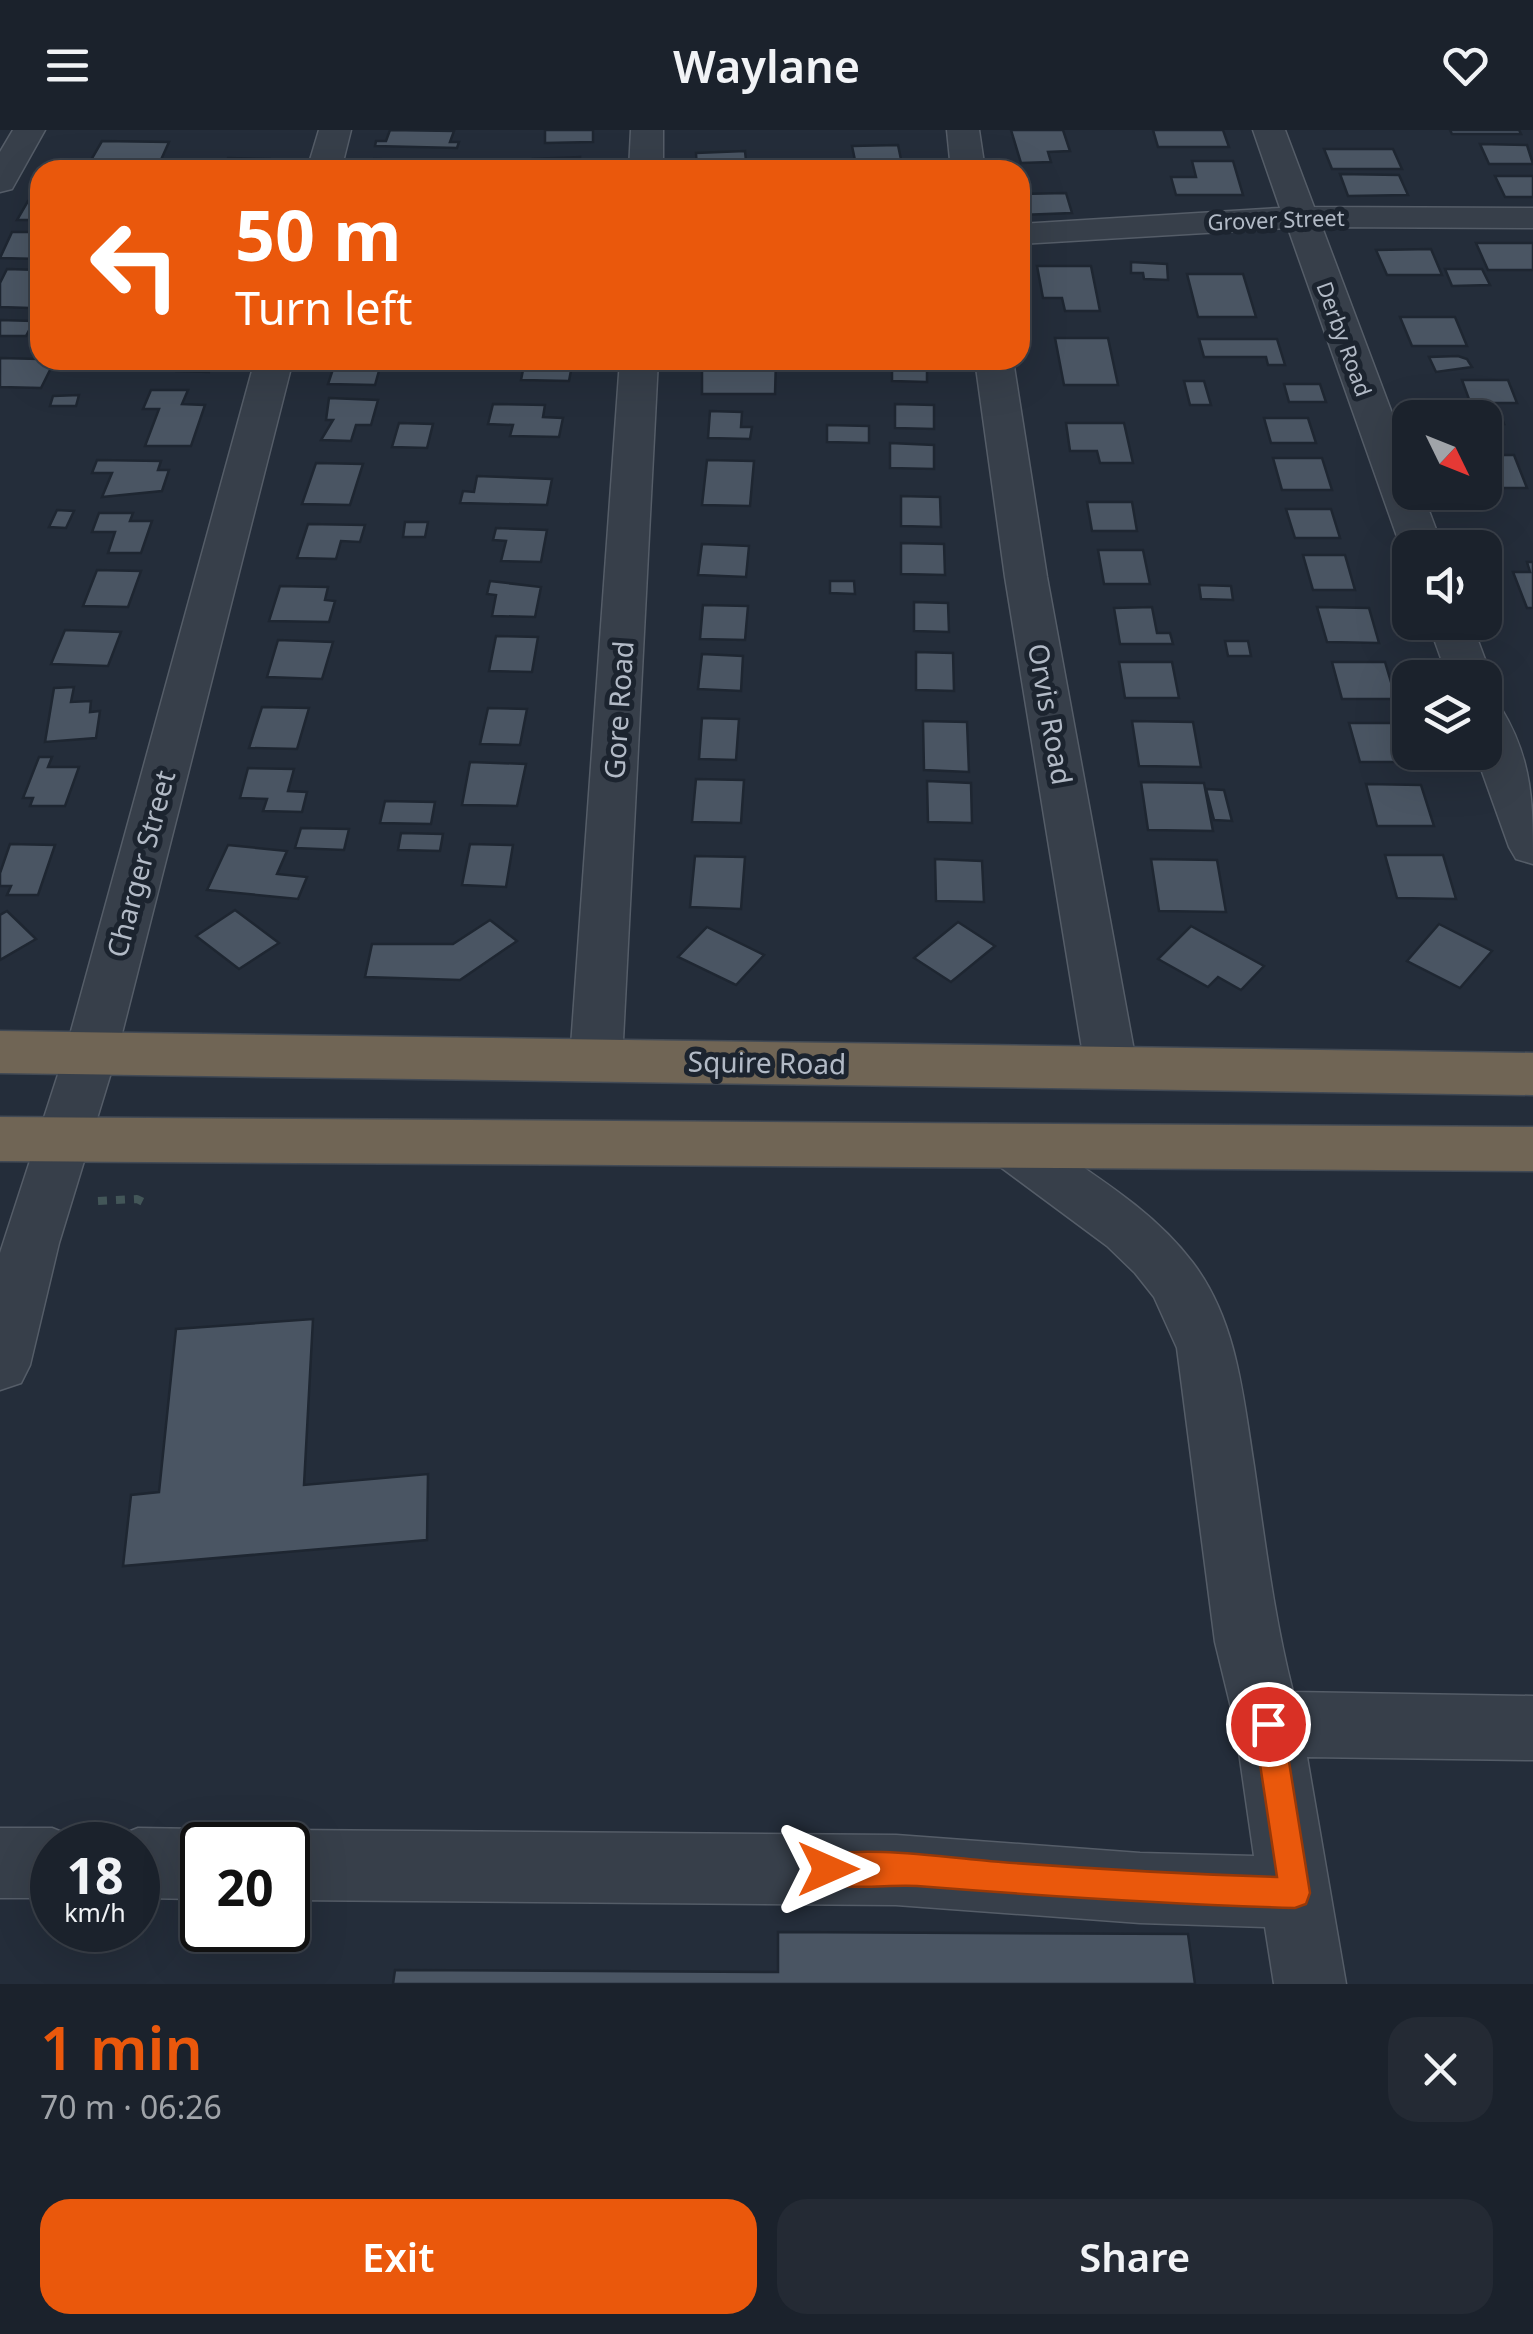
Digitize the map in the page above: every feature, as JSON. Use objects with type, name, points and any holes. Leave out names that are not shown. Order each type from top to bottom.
[{"type":"highway","name":"Squire Road","points":[[0,1052],[1533,1074]]},
{"type":"highway","points":[[0,1138],[1533,1149]]},
{"type":"street","points":[[0,182],[29,130]]},
{"type":"street","points":[[327,160],[335,130]]},
{"type":"street","points":[[646,160],[647,130]]},
{"type":"street","points":[[964,130],[967,160]]},
{"type":"street","name":"Derby Road","points":[[1269,130],[1415,530]]},
{"type":"street","name":"Grover Street","points":[[1030,233],[1299,217],[1533,218]]},
{"type":"street","name":"Charger Street","points":[[0,1365],[62,1140],[91,1053],[271,370]]},
{"type":"street","name":"Gore Road","points":[[596,1060],[638,370]]},
{"type":"street","name":"Orvis Road","points":[[995,370],[1026,577],[1111,1068]]},
{"type":"street","points":[[1502,764],[1533,847]]},
{"type":"street","points":[[1014,1148],[1127,1230],[1176,1283],[1193,1314],[1212,1382],[1248,1642],[1268,1724],[1310,1984]]},
{"type":"street","points":[[1268,1724],[1533,1728]]},
{"type":"street","points":[[0,1863],[30,1863]]},
{"type":"street","points":[[310,1864],[896,1870],[1140,1888],[1295,1893]]},
{"type":"path","points":[[82,1202],[137,1199],[145,1203]]},
{"type":"building","points":[[390,130],[454,131],[450,142],[459,142],[457,148],[375,146],[376,141],[386,141]]},
{"type":"building","points":[[545,130],[593,130],[593,142],[545,143]]},
{"type":"building","points":[[1011,130],[1063,130],[1070,151],[1048,152],[1051,162],[1020,160]]},
{"type":"building","points":[[1153,130],[1223,130],[1229,147],[1158,147]]},
{"type":"building","points":[[1450,130],[1519,130],[1521,134],[1452,134]]},
{"type":"building","points":[[102,141],[169,142],[161,160],[91,160]]},
{"type":"building","points":[[1480,144],[1527,145],[1533,164],[1489,164]]},
{"type":"building","points":[[898,145],[901,160],[855,160],[852,146]]},
{"type":"building","points":[[1324,149],[1393,149],[1402,169],[1332,169]]},
{"type":"building","points":[[745,151],[746,160],[696,160],[696,153]]},
{"type":"building","points":[[580,157],[580,160],[533,159]]},
{"type":"building","points":[[1192,161],[1233,161],[1243,195],[1176,195],[1171,177],[1196,177]]},
{"type":"building","points":[[1340,174],[1399,175],[1408,195],[1348,196]]},
{"type":"building","points":[[1495,176],[1533,176],[1533,197],[1505,197]]},
{"type":"building","points":[[1066,193],[1072,213],[1030,215],[1030,194]]},
{"type":"building","points":[[28,201],[30,201],[30,220],[17,220]]},
{"type":"building","points":[[12,232],[30,232],[30,259],[0,258]]},
{"type":"building","points":[[1476,243],[1533,243],[1533,270],[1488,270]]},
{"type":"building","points":[[1431,249],[1442,275],[1387,275],[1376,250]]},
{"type":"building","points":[[1131,262],[1167,264],[1168,280],[1144,279],[1143,273],[1131,273]]},
{"type":"building","points":[[1037,266],[1091,266],[1100,311],[1065,311],[1062,298],[1043,298]]},
{"type":"building","points":[[7,269],[30,270],[30,308],[0,307],[0,283]]},
{"type":"building","points":[[1445,269],[1482,269],[1490,285],[1452,286]]},
{"type":"building","points":[[1187,274],[1243,274],[1256,317],[1198,317]]},
{"type":"building","points":[[1400,317],[1455,317],[1467,346],[1412,346]]},
{"type":"building","points":[[0,320],[30,321],[26,336],[0,336]]},
{"type":"building","points":[[1055,338],[1108,338],[1118,385],[1064,385]]},
{"type":"building","points":[[1199,339],[1277,339],[1285,365],[1268,365],[1266,357],[1204,357]]},
{"type":"building","points":[[1429,357],[1467,359],[1472,367],[1436,372]]},
{"type":"building","points":[[0,358],[30,359],[30,370],[50,370],[41,388],[0,387]]},
{"type":"building","points":[[333,370],[379,370],[375,385],[328,384]]},
{"type":"building","points":[[523,370],[571,370],[569,381],[521,380]]},
{"type":"building","points":[[702,370],[776,370],[775,394],[702,394]]},
{"type":"building","points":[[892,370],[927,370],[927,382],[892,381]]},
{"type":"building","points":[[1462,380],[1508,380],[1517,403],[1502,400],[1469,400]]},
{"type":"building","points":[[1184,381],[1204,381],[1211,405],[1190,405]]},
{"type":"building","points":[[1284,384],[1320,384],[1326,402],[1289,402]]},
{"type":"building","points":[[151,390],[188,390],[182,404],[205,405],[191,446],[145,446],[159,409],[143,409]]},
{"type":"building","points":[[79,395],[76,406],[50,406],[53,396]]},
{"type":"building","points":[[329,398],[378,400],[371,425],[356,425],[351,441],[321,440],[333,420],[326,420]]},
{"type":"building","points":[[493,404],[545,405],[543,417],[563,418],[559,437],[510,436],[513,425],[488,424]]},
{"type":"building","points":[[895,404],[934,405],[934,429],[895,428]]},
{"type":"building","points":[[710,411],[742,412],[741,427],[752,427],[750,439],[708,438]]},
{"type":"building","points":[[1264,418],[1308,418],[1316,443],[1271,443]]},
{"type":"building","points":[[399,423],[433,424],[427,448],[392,447]]},
{"type":"building","points":[[1066,423],[1124,423],[1133,463],[1100,463],[1097,451],[1070,451]]},
{"type":"building","points":[[827,425],[869,426],[869,443],[827,442]]},
{"type":"building","points":[[890,443],[934,445],[934,469],[890,468]]},
{"type":"building","points":[[1502,455],[1514,455],[1527,488],[1502,488]]},
{"type":"building","points":[[1273,458],[1322,458],[1332,490],[1282,490]]},
{"type":"building","points":[[97,460],[161,461],[158,470],[169,470],[162,491],[102,497],[112,473],[92,473]]},
{"type":"building","points":[[707,460],[754,461],[750,506],[702,505]]},
{"type":"building","points":[[316,463],[363,464],[350,505],[302,504]]},
{"type":"building","points":[[477,476],[552,479],[547,505],[460,503],[463,491],[474,492]]},
{"type":"building","points":[[901,496],[940,497],[941,527],[901,526]]},
{"type":"building","points":[[1087,502],[1132,502],[1137,531],[1092,531]]},
{"type":"building","points":[[1286,509],[1331,509],[1340,538],[1295,538]]},
{"type":"building","points":[[57,510],[74,511],[66,528],[49,527]]},
{"type":"building","points":[[99,513],[133,513],[130,521],[152,521],[141,553],[108,553],[115,532],[92,532]]},
{"type":"building","points":[[405,522],[428,522],[425,537],[403,537]]},
{"type":"building","points":[[308,524],[365,525],[360,542],[341,541],[336,559],[297,558]]},
{"type":"building","points":[[496,528],[547,530],[541,562],[501,561],[506,541],[493,540]]},
{"type":"building","points":[[901,543],[944,544],[945,575],[901,574]]},
{"type":"building","points":[[702,544],[749,546],[746,577],[698,575]]},
{"type":"building","points":[[1098,550],[1143,550],[1150,584],[1104,584]]},
{"type":"building","points":[[1303,555],[1345,555],[1355,590],[1313,590]]},
{"type":"building","points":[[1527,562],[1533,562],[1533,608],[1527,608],[1513,572],[1530,572]]},
{"type":"building","points":[[97,570],[141,571],[128,607],[83,606]]},
{"type":"building","points":[[490,581],[541,587],[535,617],[492,616],[496,595],[487,594]]},
{"type":"building","points":[[830,581],[854,581],[855,594],[830,593]]},
{"type":"building","points":[[1199,585],[1231,586],[1233,600],[1201,599]]},
{"type":"building","points":[[280,586],[328,587],[325,600],[335,601],[329,622],[269,621]]},
{"type":"building","points":[[914,602],[948,603],[949,632],[914,631]]},
{"type":"building","points":[[703,605],[748,606],[745,640],[700,639]]},
{"type":"building","points":[[1152,607],[1157,633],[1170,633],[1173,644],[1120,644],[1114,608]]},
{"type":"building","points":[[1317,607],[1369,608],[1379,643],[1327,642]]},
{"type":"building","points":[[65,630],[121,632],[108,666],[51,664]]},
{"type":"building","points":[[496,636],[538,637],[532,672],[489,671]]},
{"type":"building","points":[[278,640],[333,642],[322,679],[267,677]]},
{"type":"building","points":[[1225,641],[1248,641],[1251,656],[1228,656]]},
{"type":"building","points":[[916,652],[953,653],[954,691],[916,690]]},
{"type":"building","points":[[702,654],[743,656],[741,691],[698,689]]},
{"type":"building","points":[[1119,662],[1172,662],[1179,698],[1125,698]]},
{"type":"building","points":[[1332,662],[1385,662],[1392,699],[1342,699]]},
{"type":"building","points":[[74,687],[71,702],[91,701],[90,712],[100,711],[96,738],[45,742],[54,688]]},
{"type":"building","points":[[262,707],[309,708],[297,749],[249,748]]},
{"type":"building","points":[[488,708],[527,709],[520,745],[480,744]]},
{"type":"building","points":[[702,718],[739,719],[736,760],[699,759]]},
{"type":"building","points":[[923,721],[967,722],[969,772],[924,770]]},
{"type":"building","points":[[1132,721],[1193,722],[1201,767],[1139,766]]},
{"type":"building","points":[[1349,723],[1392,723],[1392,762],[1360,762]]},
{"type":"building","points":[[39,757],[52,757],[48,767],[79,767],[65,806],[30,806],[33,798],[23,798]]},
{"type":"building","points":[[470,762],[526,764],[517,806],[462,805]]},
{"type":"building","points":[[248,768],[294,769],[288,791],[307,792],[302,812],[263,811],[267,799],[240,798]]},
{"type":"building","points":[[696,779],[744,780],[741,823],[692,822]]},
{"type":"building","points":[[927,781],[971,783],[972,823],[928,822]]},
{"type":"building","points":[[1141,782],[1204,783],[1213,831],[1148,830]]},
{"type":"building","points":[[1366,784],[1421,785],[1434,826],[1377,826]]},
{"type":"building","points":[[1206,789],[1224,790],[1232,821],[1214,820]]},
{"type":"building","points":[[385,801],[435,802],[431,824],[380,823]]},
{"type":"building","points":[[301,828],[349,829],[344,850],[295,848]]},
{"type":"building","points":[[401,833],[443,834],[440,851],[398,850]]},
{"type":"building","points":[[10,844],[55,845],[38,895],[7,895],[11,886],[0,886],[0,873]]},
{"type":"building","points":[[470,844],[513,845],[506,887],[462,885]]},
{"type":"building","points":[[228,845],[287,851],[277,874],[307,877],[298,899],[207,890]]},
{"type":"building","points":[[1385,855],[1443,855],[1456,899],[1397,898]]},
{"type":"building","points":[[695,856],[745,857],[741,909],[690,907]]},
{"type":"building","points":[[935,859],[982,861],[984,902],[936,901]]},
{"type":"building","points":[[1151,859],[1217,860],[1226,912],[1159,911]]},
{"type":"building","points":[[235,910],[279,943],[239,969],[196,936]]},
{"type":"building","points":[[7,911],[36,939],[0,960],[0,915]]},
{"type":"building","points":[[490,920],[517,941],[460,980],[365,977],[372,944],[453,944]]},
{"type":"building","points":[[958,922],[995,946],[951,982],[914,958]]},
{"type":"building","points":[[1439,924],[1492,951],[1460,988],[1407,961]]},
{"type":"building","points":[[1191,926],[1264,966],[1241,990],[1218,977],[1208,987],[1158,959]]},
{"type":"building","points":[[707,927],[764,955],[736,985],[678,957]]},
{"type":"building","points":[[313,1319],[304,1485],[428,1474],[427,1540],[123,1566],[131,1495],[159,1492],[176,1329]]},
{"type":"building","points":[[778,1932],[1188,1934],[1195,1984],[393,1984],[395,1970],[778,1972]]},
{"type":"route","points":[[828,1869],[1295,1893],[1268,1724]]}]
